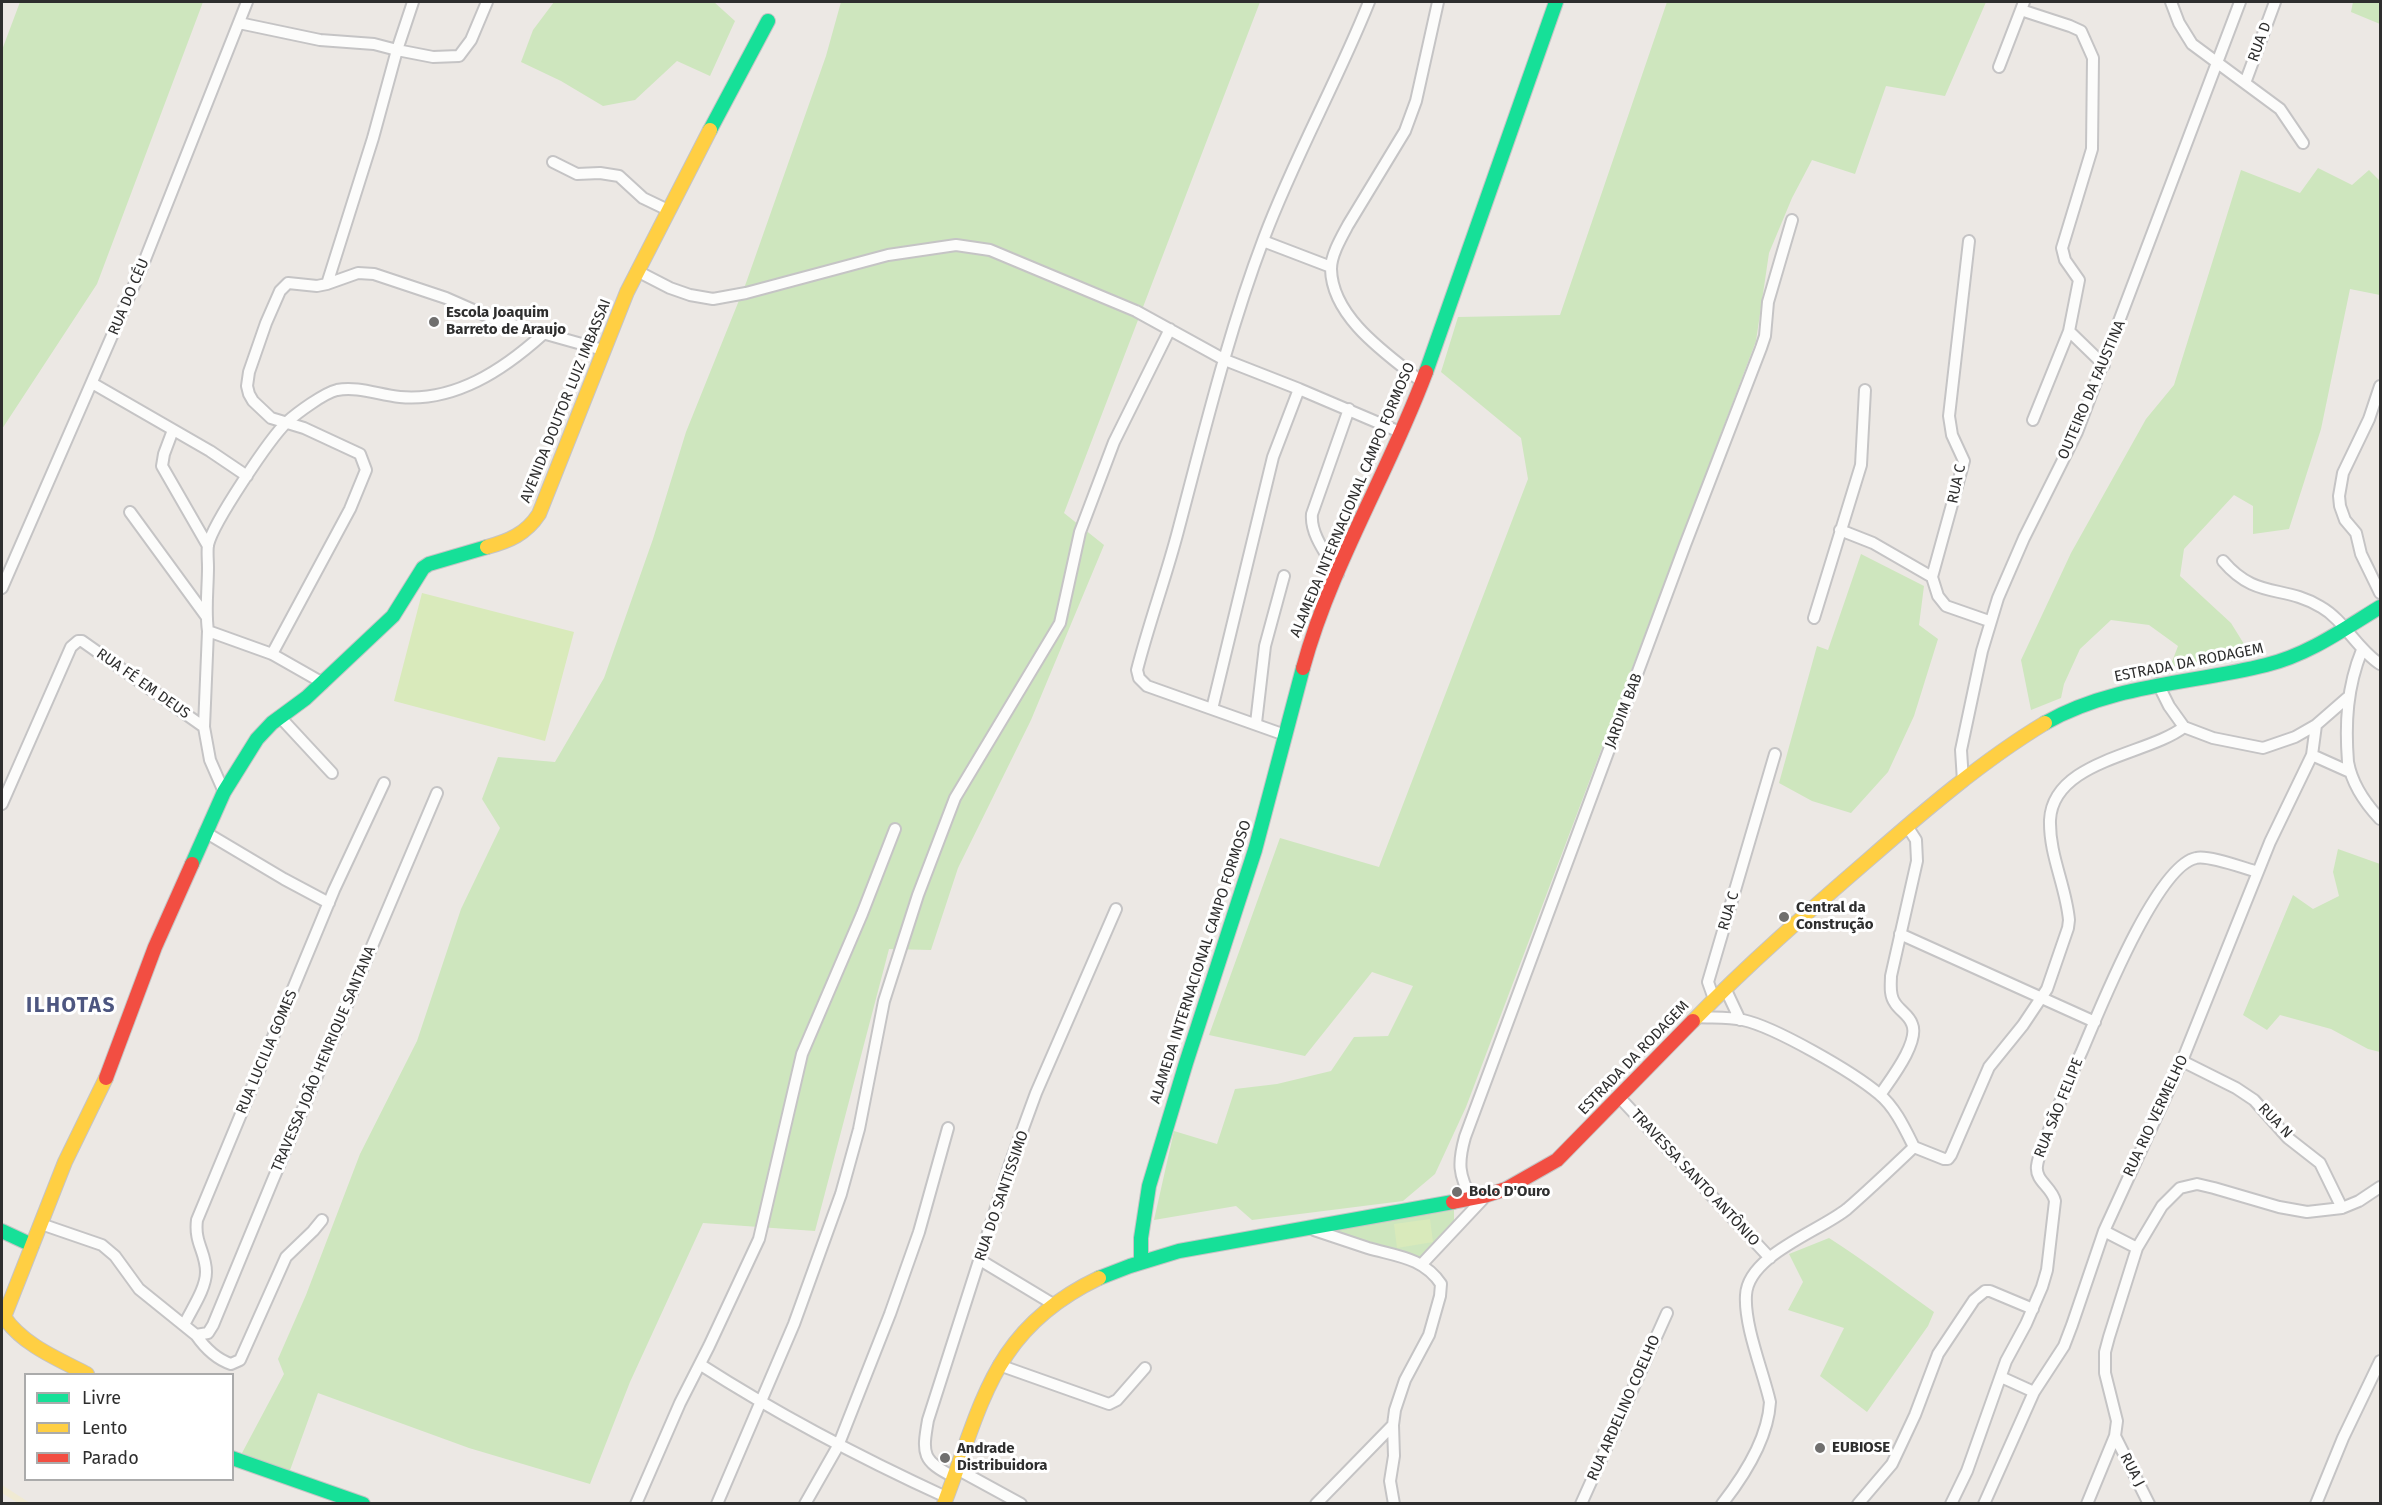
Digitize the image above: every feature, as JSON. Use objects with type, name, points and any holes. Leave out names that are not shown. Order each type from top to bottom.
[{"type":"street","name":"RUA DO CÉU","points":[[2,588],[162,219],[247,2]]},
{"type":"street","points":[[327,284],[374,138],[397,50],[413,2]]},
{"type":"street","points":[[239,23],[320,40],[374,44],[433,57],[453,57],[463,53],[487,2]]},
{"type":"street","points":[[1286,735],[1147,686],[1139,678],[1137,670],[1163,586],[1200,445],[1263,241],[1281,195],[1341,69],[1369,2]]},
{"type":"street","points":[[1422,382],[1372,341],[1344,309],[1338,296],[1331,267],[1340,239],[1405,131],[1416,100],[1438,2]]},
{"type":"street","name":"ALAMEDA INTERNACIONAL CAMPO FORMOSO","points":[[1141,1261],[1141,1238],[1149,1186],[1186,1063],[1234,918],[1278,769],[1311,639],[1422,382],[1556,2]]},
{"type":"street","points":[[2171,2],[2186,36],[2217,63],[2280,109],[2303,143]]},
{"type":"street","name":"OUTEIRO DA FAUSTINA","points":[[1963,781],[1961,750],[1989,621],[2024,538],[2078,432],[2188,134],[2240,2]]},
{"type":"street","name":"RUA D","points":[[2245,83],[2275,2]]},
{"type":"street","points":[[1999,67],[2023,6],[2081,31],[2093,58],[2092,149],[2062,248],[2065,260],[2079,280],[2069,332],[2033,420]]},
{"type":"street","name":"AVENIDA DOUTOR LUIZ IMBASSAI","points":[[85,1373],[22,1336],[9,1327],[4,1317],[65,1162],[102,1090],[155,947],[224,792],[257,739],[280,717],[323,683],[393,616],[423,568],[429,564],[508,541],[530,528],[539,514],[603,350],[638,271],[768,21]]},
{"type":"street","points":[[553,162],[577,174],[600,173],[619,176],[642,198],[668,210]]},
{"type":"street","name":"JARDIM BAB","points":[[1479,1198],[1464,1186],[1460,1171],[1460,1158],[1465,1137],[1705,492],[1761,348],[1765,336],[1768,302],[1792,220]]},
{"type":"street","points":[[1263,241],[1331,267]]},
{"type":"street","name":"RUA C","points":[[1932,577],[1964,462],[1952,435],[1949,416],[1959,346],[1969,241]]},
{"type":"street","points":[[638,271],[670,288],[713,299],[746,293],[812,273],[888,255],[930,248],[973,247],[1008,257],[1067,284],[1136,311],[1225,360],[1349,409],[1400,432]]},
{"type":"street","points":[[272,654],[350,509],[366,470],[360,454],[304,428],[272,418],[253,401],[247,386],[256,350],[280,291],[288,283],[317,286],[358,273],[374,274],[446,298],[496,320],[603,350]]},
{"type":"street","points":[[717,1503],[762,1403],[817,1263],[841,1194],[859,1129],[884,1001],[918,895],[955,798],[1060,623],[1080,532],[1114,442],[1170,329]]},
{"type":"street","points":[[2069,332],[2104,365]]},
{"type":"street","points":[[224,792],[210,759],[204,727],[208,631],[206,616],[208,546],[216,527],[247,476],[286,423],[326,395],[336,391],[360,390],[418,398],[447,392],[499,369],[518,357],[542,334]]},
{"type":"street","points":[[92,383],[210,451],[247,476]]},
{"type":"street","points":[[2380,386],[2369,418],[2343,473],[2339,495],[2345,520],[2356,533],[2361,555],[2380,593]]},
{"type":"street","points":[[1212,709],[1268,479],[1280,437],[1299,389]]},
{"type":"street","points":[[1814,618],[1862,465],[1865,390]]},
{"type":"street","points":[[1338,574],[1311,522],[1349,409]]},
{"type":"street","points":[[173,430],[162,466],[208,546]]},
{"type":"street","points":[[129,512],[206,616]]},
{"type":"street","points":[[1840,530],[1873,543],[1932,577],[1938,596],[1946,606],[1989,621]]},
{"type":"street","points":[[2223,561],[2242,580],[2254,586],[2302,598],[2323,608],[2362,650],[2380,664]]},
{"type":"street","points":[[1256,723],[1265,646],[1284,576]]},
{"type":"street","name":"ESTRADA DA RODAGEM","points":[[945,1500],[999,1365],[1022,1331],[1053,1304],[1111,1272],[1179,1251],[1479,1198],[1514,1187],[1557,1160],[1725,988],[1797,920],[1963,781],[2057,716],[2083,704],[2127,690],[2269,664],[2322,641],[2380,607]]},
{"type":"street","points":[[208,631],[272,654],[323,683]]},
{"type":"street","name":"RUA FÉ EM DEUS","points":[[2,804],[71,647],[78,641],[82,641],[204,727]]},
{"type":"street","points":[[2362,650],[2348,698],[2346,721],[2350,772],[2358,789],[2380,819]]},
{"type":"street","points":[[2158,684],[2169,706],[2184,727],[2214,738],[2263,748],[2282,743],[2316,725],[2348,698]]},
{"type":"street","points":[[280,717],[332,772]]},
{"type":"street","name":"RUA RIO VERMELHO","points":[[1984,1503],[2034,1392],[2064,1346],[2104,1231],[2182,1061],[2258,872],[2312,755],[2316,725]]},
{"type":"street","points":[[1697,1017],[1740,1020],[1768,1030],[1832,1064],[1880,1095],[1902,1124],[1914,1147],[1948,1159],[1989,1067],[2023,1025],[2042,996],[2051,978],[2068,928],[2068,910],[2053,854],[2050,819],[2056,800],[2066,786],[2078,776],[2110,759],[2174,735],[2184,727]]},
{"type":"street","name":"RUA C","points":[[1714,999],[1708,982],[1775,754]]},
{"type":"street","points":[[2312,755],[2350,772]]},
{"type":"street","name":"RUA LUCILIA GOMES","points":[[184,1325],[202,1287],[206,1272],[196,1236],[197,1220],[328,903],[384,783]]},
{"type":"street","name":"TRAVESSA JOÃO HENRIQUE SANTANA","points":[[196,1335],[208,1333],[213,1325],[437,793]]},
{"type":"street","points":[[1880,1095],[1912,1042],[1914,1030],[1909,1018],[1892,997],[1891,975],[1917,861],[1916,840],[1907,826]]},
{"type":"street","points":[[636,1503],[680,1403],[701,1365],[759,1239],[802,1054],[862,914],[895,829]]},
{"type":"street","points":[[205,832],[328,903]]},
{"type":"street","name":"RUA SÃO FELIPE","points":[[1951,1503],[1967,1471],[2009,1355],[2033,1309],[2047,1270],[2055,1207],[2053,1195],[2039,1178],[2037,1163],[2061,1097],[2126,949],[2155,900],[2184,864],[2196,858],[2205,858],[2258,872]]},
{"type":"street","name":"RUA DO SANTISSIMO","points":[[1021,1503],[931,1464],[924,1445],[928,1420],[1010,1164],[1036,1093],[1116,909]]},
{"type":"street","points":[[1900,934],[2042,996],[2095,1022]]},
{"type":"street","points":[[1725,988],[1740,1020]]},
{"type":"street","name":"RUA N","points":[[2182,1061],[2236,1088],[2254,1100],[2288,1138],[2320,1163],[2342,1208]]},
{"type":"street","name":"TRAVESSA SANTO ANTÔNIO","points":[[1620,1097],[1770,1258]]},
{"type":"street","points":[[805,1503],[838,1446],[886,1325],[919,1232],[948,1128]]},
{"type":"street","points":[[1722,1503],[1734,1489],[1762,1436],[1769,1415],[1770,1402],[1750,1325],[1746,1298],[1750,1281],[1770,1258],[1846,1209],[1914,1147]]},
{"type":"street","points":[[2087,1503],[2115,1436],[2117,1412],[2106,1373],[2105,1352],[2138,1248],[2162,1206],[2180,1188],[2197,1184],[2301,1212],[2320,1212],[2342,1208],[2359,1201],[2380,1187]]},
{"type":"street","points":[[1421,1264],[1479,1198]]},
{"type":"street","points":[[41,1224],[102,1245],[115,1256],[139,1289],[196,1335],[204,1346],[217,1357],[231,1364],[240,1360],[285,1257],[322,1220]]},
{"type":"street","points":[[1305,1227],[1408,1258],[1421,1264],[1441,1284],[1440,1296],[1425,1345],[1405,1380],[1393,1425],[1394,1456],[1390,1481],[1394,1503]]},
{"type":"street","points":[[2,1231],[32,1245]]},
{"type":"street","points":[[2104,1231],[2138,1248]]},
{"type":"street","points":[[980,1260],[1053,1304]]},
{"type":"street","points":[[1858,1503],[1892,1464],[1915,1415],[1938,1354],[1974,1300],[1985,1291],[1990,1291],[2033,1309]]},
{"type":"street","name":"RUA ARDELINO COELHO","points":[[1581,1503],[1667,1313]]},
{"type":"street","points":[[2316,1503],[2343,1438],[2380,1361]]},
{"type":"street","points":[[701,1365],[838,1446],[945,1500]]},
{"type":"street","points":[[999,1365],[1107,1404],[1116,1400],[1145,1368]]},
{"type":"street","points":[[2001,1377],[2034,1392]]},
{"type":"street","points":[[1316,1503],[1393,1425]]},
{"type":"street","name":"RUA J","points":[[2115,1436],[2150,1503]]},
{"type":"street","points":[[234,1459],[363,1503]]},
{"type":"green space","points":[[20,2],[203,2],[97,284],[2,429],[2,50]]},
{"type":"green space","points":[[554,2],[714,2],[735,21],[710,76],[677,61],[635,100],[603,106],[561,81],[521,62],[533,30]]},
{"type":"green space","points":[[841,2],[1260,2],[1064,513],[1104,545],[1031,720],[958,868],[931,950],[889,949],[815,1231],[703,1223],[630,1382],[590,1484],[469,1448],[318,1393],[289,1473],[242,1453],[284,1374],[278,1359],[306,1295],[360,1154],[417,1041],[461,909],[500,828],[482,799],[498,757],[555,762],[604,678],[653,539],[686,432],[746,283],[826,56]]},
{"type":"green space","points":[[1667,2],[1986,2],[1945,96],[1886,86],[1855,174],[1812,160],[1792,198],[1769,253],[1756,341],[1466,1107],[1435,1174],[1403,1201],[1252,1220],[1236,1206],[1154,1220],[1174,1131],[1217,1144],[1235,1089],[1277,1084],[1331,1071],[1354,1037],[1388,1036],[1413,986],[1372,972],[1305,1056],[1209,1035],[1280,838],[1379,867],[1528,479],[1521,438],[1441,372],[1458,317],[1560,315]]},
{"type":"green space","points":[[2353,2],[2380,2],[2380,24],[2351,12]]},
{"type":"green space","points":[[2318,168],[2352,185],[2369,170],[2380,181],[2380,295],[2350,289],[2321,429],[2289,529],[2253,534],[2253,506],[2234,495],[2184,549],[2180,576],[2231,623],[2249,652],[2170,667],[2178,646],[2149,625],[2111,620],[2080,649],[2064,684],[2061,698],[2031,710],[2021,660],[2071,553],[2146,419],[2174,385],[2241,170],[2300,193]]},
{"type":"green space","points":[[1861,554],[1924,586],[1919,625],[1938,639],[1914,716],[1888,772],[1851,813],[1812,801],[1779,783],[1817,646],[1828,650]]},
{"type":"green space","points":[[422,593],[574,632],[545,741],[394,701]]},
{"type":"green space","points":[[2338,849],[2380,864],[2380,1052],[2368,1049],[2331,1029],[2280,1015],[2267,1030],[2243,1015],[2293,895],[2313,909],[2339,896],[2333,872]]},
{"type":"green space","points":[[1454,1210],[1454,1222],[1424,1258],[1380,1248],[1338,1234],[1339,1228]]},
{"type":"green space","points":[[1430,1219],[1433,1242],[1397,1248],[1394,1224]]},
{"type":"green space","points":[[1829,1238],[1934,1312],[1928,1326],[1867,1412],[1820,1376],[1844,1328],[1788,1310],[1803,1282],[1789,1254]]},
{"type":"sand","points":[[2,1485],[30,1503],[18,1503],[2,1493]]},
{"type":"traffic: fast","points":[[1426,372],[1556,2]]},
{"type":"traffic: fast","points":[[710,130],[768,21]]},
{"type":"traffic: fast","points":[[192,864],[224,792],[257,739],[272,723],[306,698],[393,616],[423,568],[429,564],[487,547]]},
{"type":"traffic: fast","points":[[2045,723],[2098,700],[2153,686],[2281,661],[2325,640],[2380,607]]},
{"type":"traffic: fast","points":[[1141,1261],[1141,1238],[1149,1186],[1255,850],[1303,668]]},
{"type":"traffic: fast","points":[[1099,1278],[1179,1251],[1453,1202]]},
{"type":"traffic: fast","points":[[2,1231],[32,1245]]},
{"type":"traffic: fast","points":[[234,1459],[363,1504]]},
{"type":"traffic: slow","points":[[487,547],[516,536],[539,514],[627,292],[710,130]]},
{"type":"traffic: slow","points":[[1693,1021],[1735,979],[1910,823],[1976,770],[2045,723]]},
{"type":"traffic: slow","points":[[85,1373],[31,1343],[21,1336],[4,1317],[65,1162],[106,1078]]},
{"type":"traffic: slow","points":[[944,1504],[982,1402],[996,1372],[1013,1345],[1035,1321],[1063,1298],[1099,1278]]},
{"type":"traffic: jam","points":[[1303,668],[1344,555],[1395,446],[1426,372]]},
{"type":"traffic: jam","points":[[106,1078],[155,947],[192,864]]},
{"type":"traffic: jam","points":[[1453,1202],[1506,1189],[1557,1160],[1693,1021]]},
{"type":"place","name":"Escola Joaquim Barreto de Araujo","points":[[434,322]]},
{"type":"place","name":"Central da Construção","points":[[1784,917]]},
{"type":"place","name":"Bolo D'Ouro","points":[[1457,1192]]},
{"type":"place","name":"EUBIOSE","points":[[1820,1448]]},
{"type":"place","name":"Andrade Distribuidora","points":[[945,1458]]},
{"type":"district","name":"ILHOTAS","points":[[71,1006]]}]
